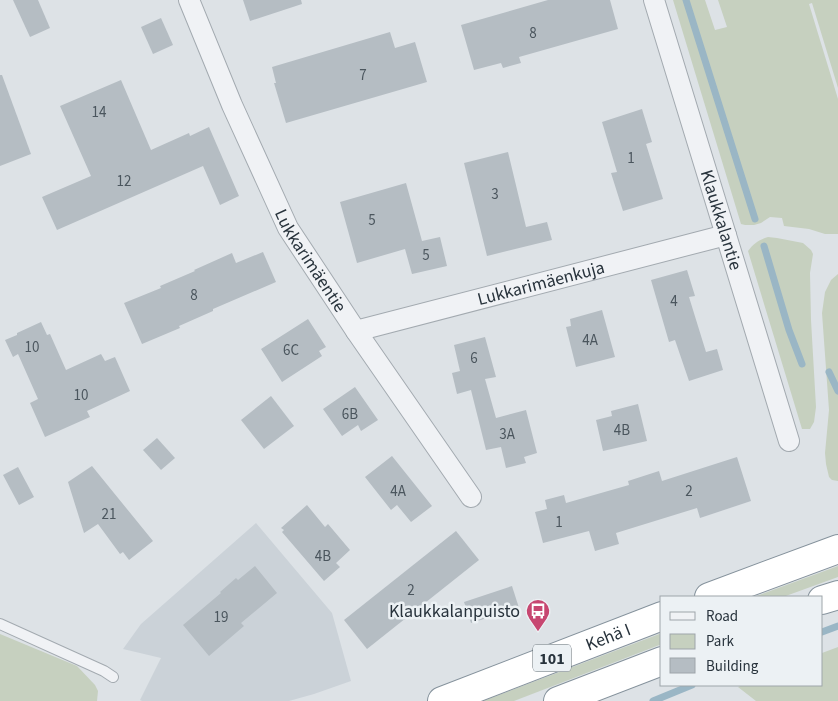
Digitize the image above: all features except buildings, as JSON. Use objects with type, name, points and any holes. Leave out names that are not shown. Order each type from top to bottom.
[{"type":"highway","points":[[712,596],[838,549]]},
{"type":"highway","points":[[823,600],[838,595]]},
{"type":"highway","name":"Kehä I","points":[[442,701],[660,617]]},
{"type":"highway","name":"101","points":[[558,701],[660,662]]},
{"type":"street","name":"Lukkarimäentie","points":[[189,0],[232,105],[288,228],[471,498]]},
{"type":"street","name":"Klaukkalantie","points":[[654,0],[790,441]]},
{"type":"street","name":"Lukkarimäenkuja","points":[[356,331],[726,235]]},
{"type":"lane","points":[[0,624],[104,671],[113,677]]},
{"type":"shaded area","points":[[256,523],[332,613],[351,681],[289,701],[140,700],[161,658],[123,649],[141,624]]},
{"type":"green space","points":[[673,0],[705,0],[715,30],[727,27],[718,0],[838,0],[838,88],[812,3],[809,4],[838,99],[838,234],[825,234],[809,229],[784,226],[782,218],[770,217],[754,225],[741,224]]},
{"type":"green space","points":[[768,237],[803,243],[813,254],[810,273],[816,407],[814,422],[810,429],[802,429],[748,251],[757,242]]},
{"type":"green space","points":[[838,274],[838,481],[832,480],[829,477],[826,464],[825,453],[829,410],[822,313],[825,292],[831,280]]},
{"type":"green space","points":[[838,566],[838,577],[786,596],[757,596]]},
{"type":"green space","points":[[0,634],[77,666],[95,685],[98,691],[97,701],[0,701]]},
{"type":"green space","points":[[660,634],[660,645],[514,701],[483,701]]},
{"type":"green space","points":[[838,647],[838,701],[756,701],[738,687],[823,686],[823,653]]},
{"type":"waterway","points":[[686,0],[755,219]]},
{"type":"waterway","points":[[764,246],[789,330],[802,364]]},
{"type":"waterway","points":[[829,372],[838,391]]},
{"type":"waterway","points":[[823,632],[838,626]]},
{"type":"waterway","points":[[653,701],[690,686]]},
{"type":"place","name":"Klaukkalanpuisto","points":[[538,632]]}]
